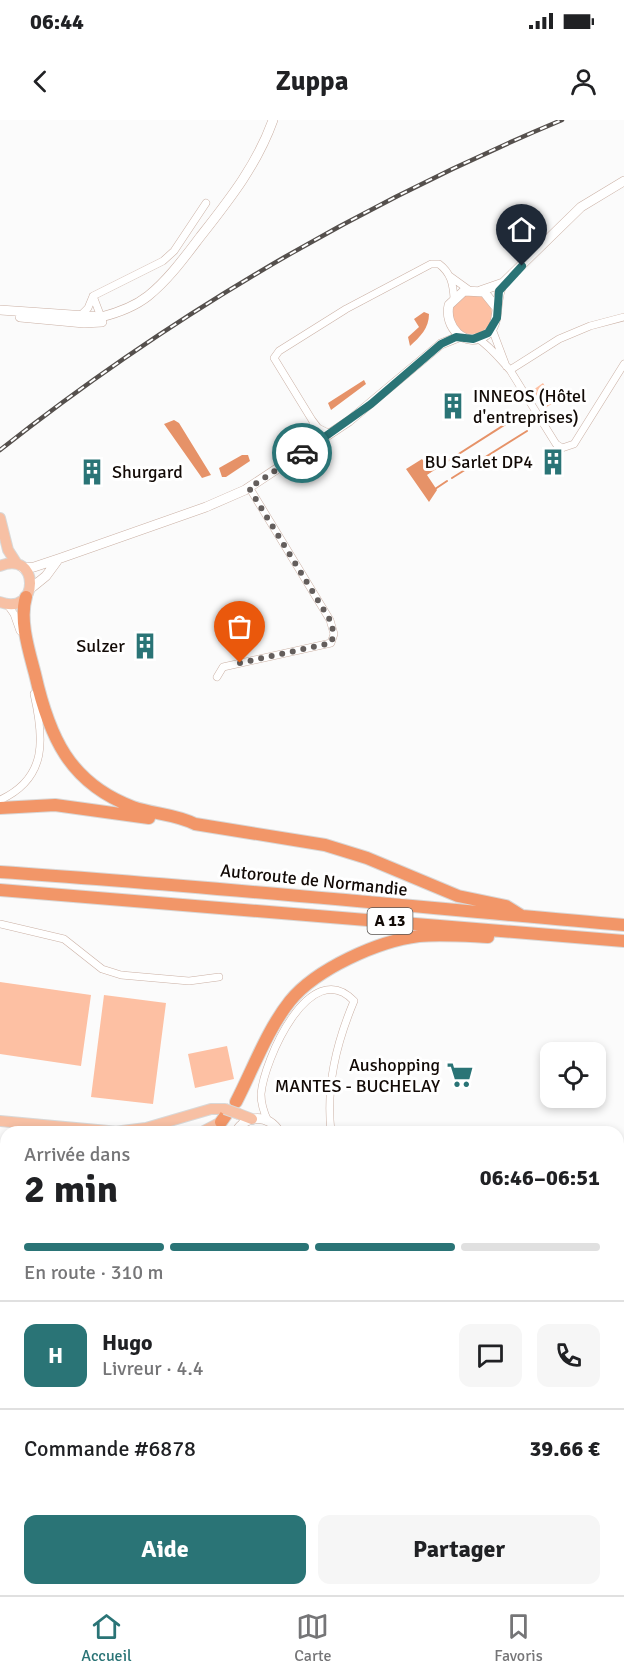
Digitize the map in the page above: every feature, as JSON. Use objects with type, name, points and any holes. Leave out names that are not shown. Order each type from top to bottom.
[{"type":"highway","points":[[28,593],[26,632],[44,711],[58,744],[74,768],[93,785],[113,798],[135,808],[186,819],[195,824]]},
{"type":"highway","points":[[0,808],[55,805],[325,845],[367,858],[458,896],[506,906],[522,916]]},
{"type":"highway","name":"Autoroute de Normandie","points":[[0,872],[160,883],[624,925]]},
{"type":"highway","name":"Autoroute de Normandie","points":[[0,890],[624,941]]},
{"type":"highway","points":[[237,1108],[291,1001],[316,976],[381,946],[417,936],[506,938],[514,932]]},
{"type":"highway","points":[[283,1029],[295,1004],[318,980],[337,966]]},
{"type":"main road","points":[[0,520],[0,555]]},
{"type":"main road","points":[[0,520],[8,550],[30,578],[28,593],[18,603],[3,603]]},
{"type":"main road","points":[[0,566],[20,566]]},
{"type":"main road","points":[[152,1126],[211,1108],[224,1116]]},
{"type":"main road","points":[[210,1126],[237,1108],[252,1119]]},
{"type":"main road","points":[[0,1121],[47,1126]]},
{"type":"street","points":[[0,316],[98,319],[125,316],[156,296],[171,280],[188,253],[253,166],[273,120]]},
{"type":"street","points":[[480,291],[503,283],[581,207],[624,181]]},
{"type":"street","points":[[80,316],[88,308],[93,296],[163,261],[174,251],[206,203]]},
{"type":"street","points":[[330,434],[318,428],[275,362],[279,351],[346,309],[431,264],[439,264],[450,276],[469,290],[480,291],[489,296],[496,307]]},
{"type":"street","points":[[450,276],[454,298]]},
{"type":"street","points":[[477,338],[492,329],[497,318],[496,307],[503,283]]},
{"type":"street","points":[[441,344],[448,331],[448,309],[454,298],[469,290]]},
{"type":"street","points":[[93,296],[98,319]]},
{"type":"street","points":[[0,310],[98,319]]},
{"type":"street","points":[[508,368],[559,339],[590,326],[624,317]]},
{"type":"street","points":[[449,322],[461,336]]},
{"type":"street","points":[[492,329],[508,368],[556,444],[562,448],[570,447],[624,364]]},
{"type":"street","points":[[20,566],[34,567],[61,558],[206,507],[249,488],[371,404],[441,344],[461,336],[477,338],[488,346],[508,368]]},
{"type":"street","points":[[312,420],[315,444]]},
{"type":"street","points":[[217,677],[223,667],[331,643],[334,634],[330,620],[249,488]]},
{"type":"street","points":[[28,593],[45,578],[61,558]]},
{"type":"street","points":[[0,800],[14,792],[30,775],[38,760],[42,737],[18,622],[3,603]]},
{"type":"street","points":[[0,924],[64,939],[102,969],[121,975],[189,981],[219,977]]},
{"type":"street","points":[[273,1126],[268,1121],[261,1098],[263,1085],[283,1029],[302,1004],[327,989],[341,991],[354,1001],[332,1069],[331,1126]]},
{"type":"street","points":[[241,1126],[252,1119],[268,1121]]},
{"type":"shaded area","points":[[472,294],[486,300],[492,314],[486,328],[472,334],[458,328],[452,314],[458,300]]},
{"type":"shaded area","points":[[424,312],[429,314],[426,328],[410,346],[408,337],[419,327],[414,319]]},
{"type":"shaded area","points":[[364,380],[366,384],[331,410],[328,403]]},
{"type":"shaded area","points":[[543,383],[555,402],[545,408],[533,390]]},
{"type":"shaded area","points":[[174,420],[179,423],[211,475],[202,478],[164,424]]},
{"type":"shaded area","points":[[242,455],[248,455],[250,461],[226,477],[222,477],[219,468]]},
{"type":"shaded area","points":[[422,459],[431,472],[427,475],[437,490],[429,502],[406,469]]},
{"type":"shaded area","points":[[0,982],[91,995],[81,1066],[0,1054]]},
{"type":"shaded area","points":[[104,995],[166,1003],[153,1104],[91,1097]]},
{"type":"shaded area","points":[[227,1046],[234,1079],[195,1088],[188,1054]]},
{"type":"waterway","points":[[514,418],[520,414]]},
{"type":"waterway","points":[[443,464],[512,420]]},
{"type":"waterway","points":[[452,478],[527,431]]},
{"type":"waterway","points":[[428,473],[438,467]]},
{"type":"waterway","points":[[435,489],[447,481]]},
{"type":"railway","points":[[0,450],[132,353],[200,308],[270,266],[413,188],[562,120]]},
{"type":"way so far","points":[[240,663],[331,643],[334,634],[330,620],[249,488],[302,453]]},
{"type":"place","name":"INNEOS (Hôtel d'entreprises)","points":[[453,406]]},
{"type":"place","name":"BU Sarlet DP4","points":[[553,462]]},
{"type":"place","name":"Shurgard","points":[[92,472]]},
{"type":"place","name":"Sulzer","points":[[145,646]]},
{"type":"place","name":"Aushopping MANTES - BUCHELAY","points":[[460,1075]]},
{"type":"route","points":[[302,453],[371,404],[441,344],[456,337],[473,339],[488,333],[497,318],[496,301],[503,283],[522,266]]}]
